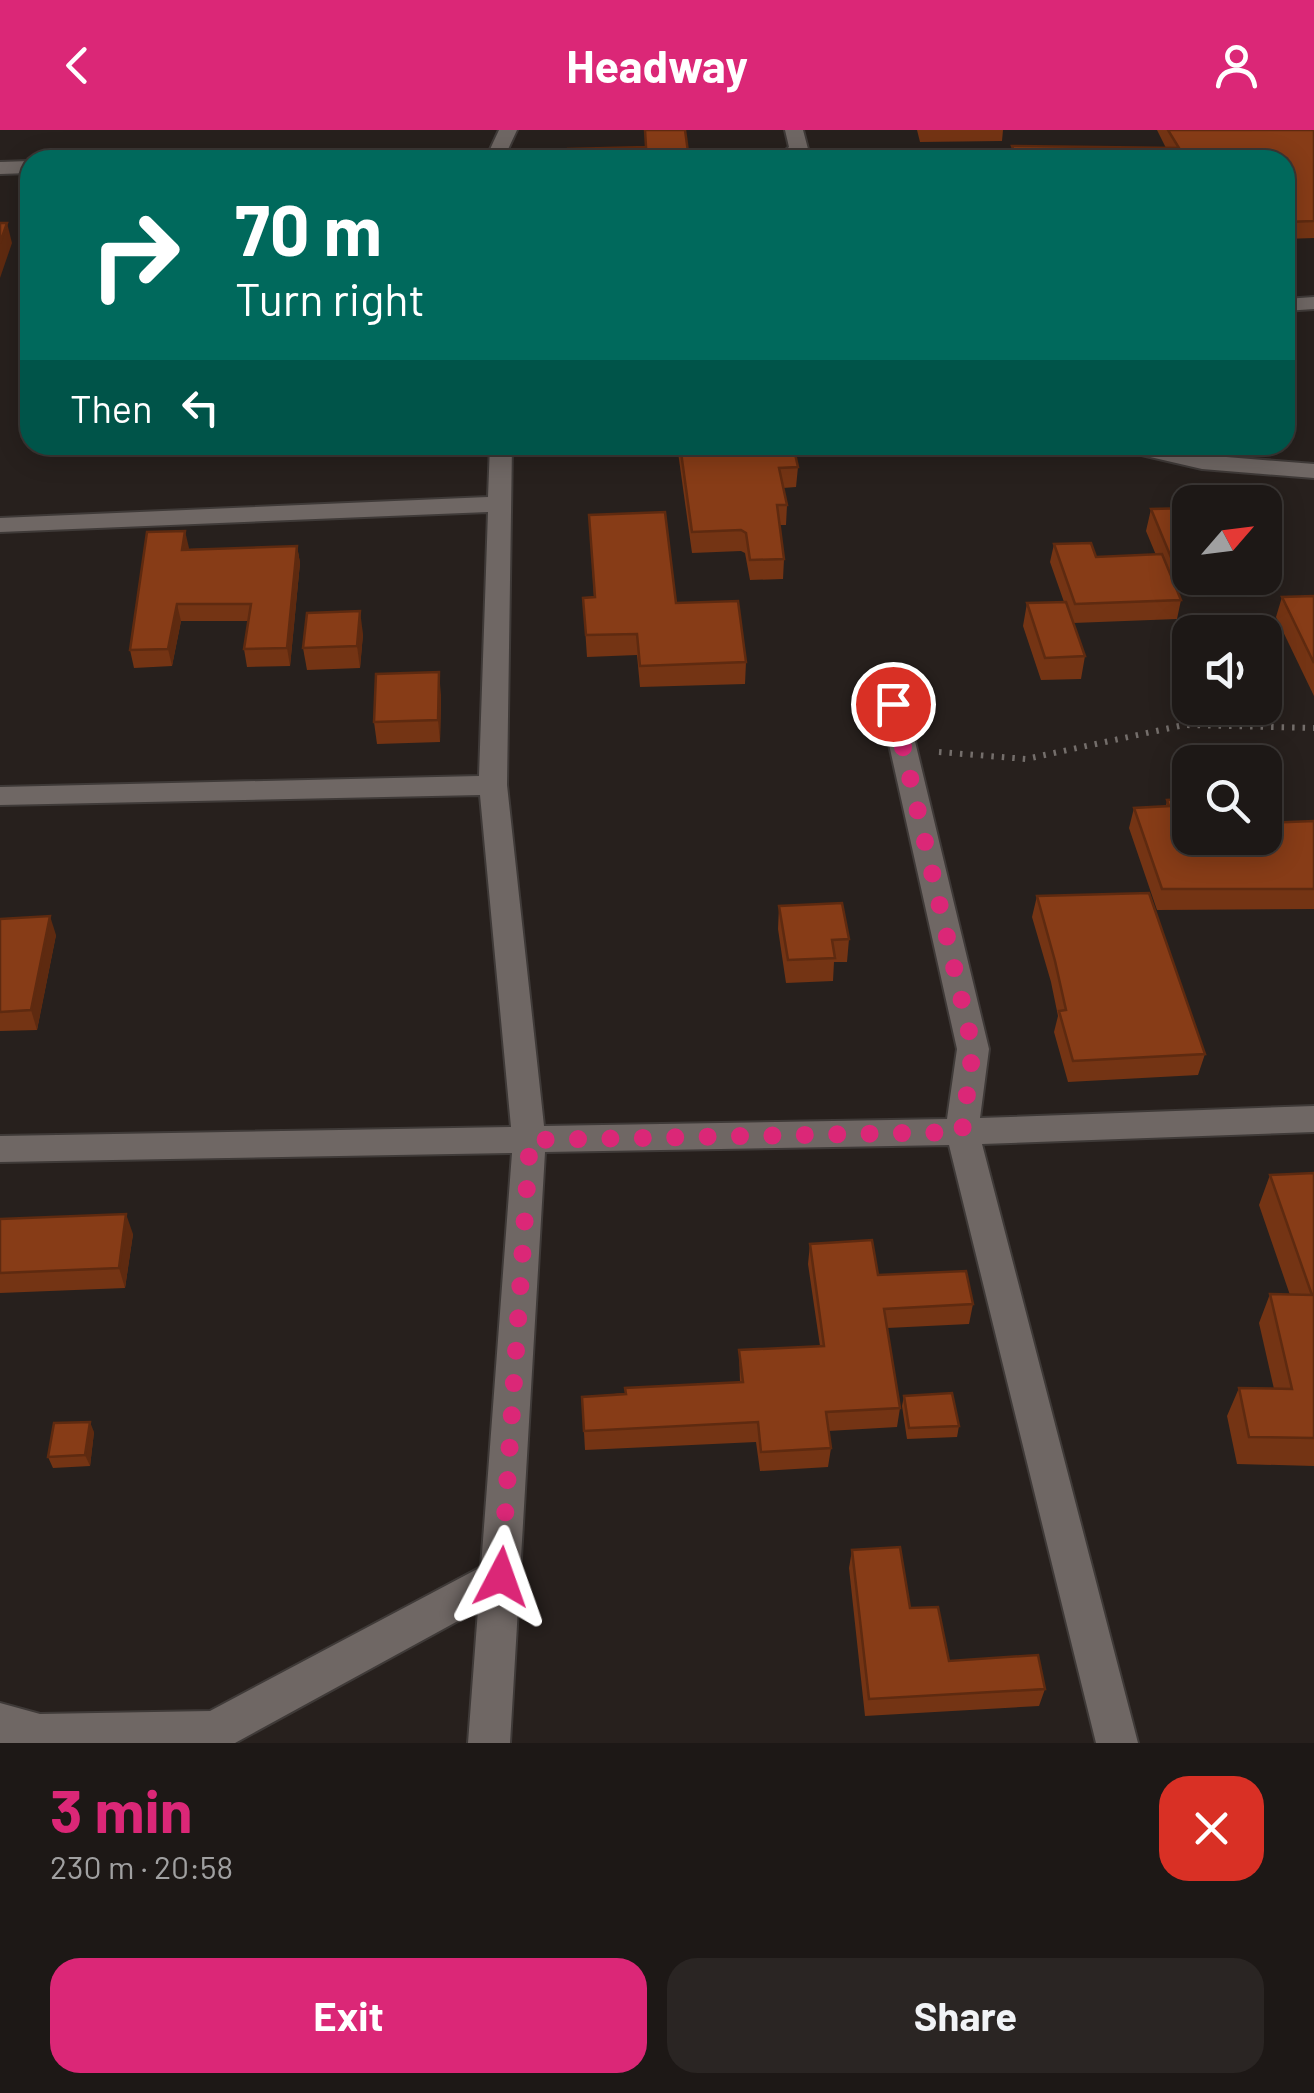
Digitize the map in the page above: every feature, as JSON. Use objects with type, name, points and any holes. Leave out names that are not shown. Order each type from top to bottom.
[{"type":"street","points":[[490,1743],[530,1140],[493,786],[502,455]]},
{"type":"street","points":[[1172,455],[1202,462],[1314,471]]},
{"type":"street","points":[[0,525],[500,504]]},
{"type":"street","points":[[893,704],[973,1049],[962,1132],[1117,1743]]},
{"type":"street","points":[[0,796],[493,786]]},
{"type":"street","points":[[0,1149],[962,1132],[1314,1119]]},
{"type":"street","points":[[0,1724],[40,1736],[214,1732],[501,1577]]},
{"type":"path","points":[[904,750],[1026,759],[1184,725],[1314,728]]},
{"type":"building","points":[[645,130],[685,130],[688,150],[568,149],[646,147]]},
{"type":"building","points":[[1168,130],[1314,130],[1314,221],[1295,222],[1295,150],[1013,150],[1012,146],[1179,148]]},
{"type":"building","points":[[0,223],[7,223],[0,243]]},
{"type":"building","points":[[681,455],[795,455],[798,467],[779,468],[787,505],[777,505],[784,559],[750,560],[746,533],[741,530],[692,532]]},
{"type":"building","points":[[1172,508],[1172,560],[1151,509]]},
{"type":"building","points":[[665,512],[676,603],[738,601],[746,662],[640,666],[637,634],[586,635],[583,598],[595,597],[589,515]]},
{"type":"building","points":[[185,531],[182,550],[297,546],[287,648],[244,649],[251,604],[177,604],[168,649],[130,650],[147,532]]},
{"type":"building","points":[[1091,543],[1096,557],[1162,554],[1172,578],[1172,595],[1179,595],[1181,600],[1075,604],[1054,544]]},
{"type":"building","points":[[1314,596],[1314,663],[1282,597]]},
{"type":"building","points":[[1066,602],[1085,656],[1045,658],[1027,603]]},
{"type":"building","points":[[360,611],[357,646],[303,648],[307,613]]},
{"type":"building","points":[[439,672],[438,720],[374,722],[376,674]]},
{"type":"building","points":[[1167,800],[1172,800],[1172,855],[1282,855],[1282,822],[1314,821],[1314,889],[1162,889],[1134,808],[1169,806]]},
{"type":"building","points":[[1149,893],[1205,1054],[1073,1061],[1059,1011],[1066,1010],[1037,896]]},
{"type":"building","points":[[842,903],[849,939],[832,940],[835,958],[788,960],[779,906]]},
{"type":"building","points":[[50,916],[31,1010],[0,1012],[0,919]]},
{"type":"building","points":[[1314,1173],[1314,1438],[1249,1437],[1239,1388],[1292,1389],[1270,1294],[1312,1295],[1270,1175]]},
{"type":"building","points":[[126,1214],[119,1268],[0,1273],[0,1219]]},
{"type":"building","points":[[872,1240],[878,1275],[966,1271],[973,1304],[884,1309],[900,1408],[826,1412],[831,1448],[761,1452],[758,1422],[584,1431],[582,1397],[626,1394],[625,1388],[743,1382],[739,1350],[824,1346],[810,1244]]},
{"type":"building","points":[[952,1393],[959,1426],[909,1428],[904,1396]]},
{"type":"building","points":[[90,1422],[85,1455],[48,1457],[54,1423]]},
{"type":"building","points":[[900,1547],[910,1608],[938,1607],[949,1661],[1038,1655],[1045,1689],[869,1699],[852,1550]]},
{"type":"route","points":[[501,1577],[530,1140],[962,1132],[973,1049],[893,704]]}]
